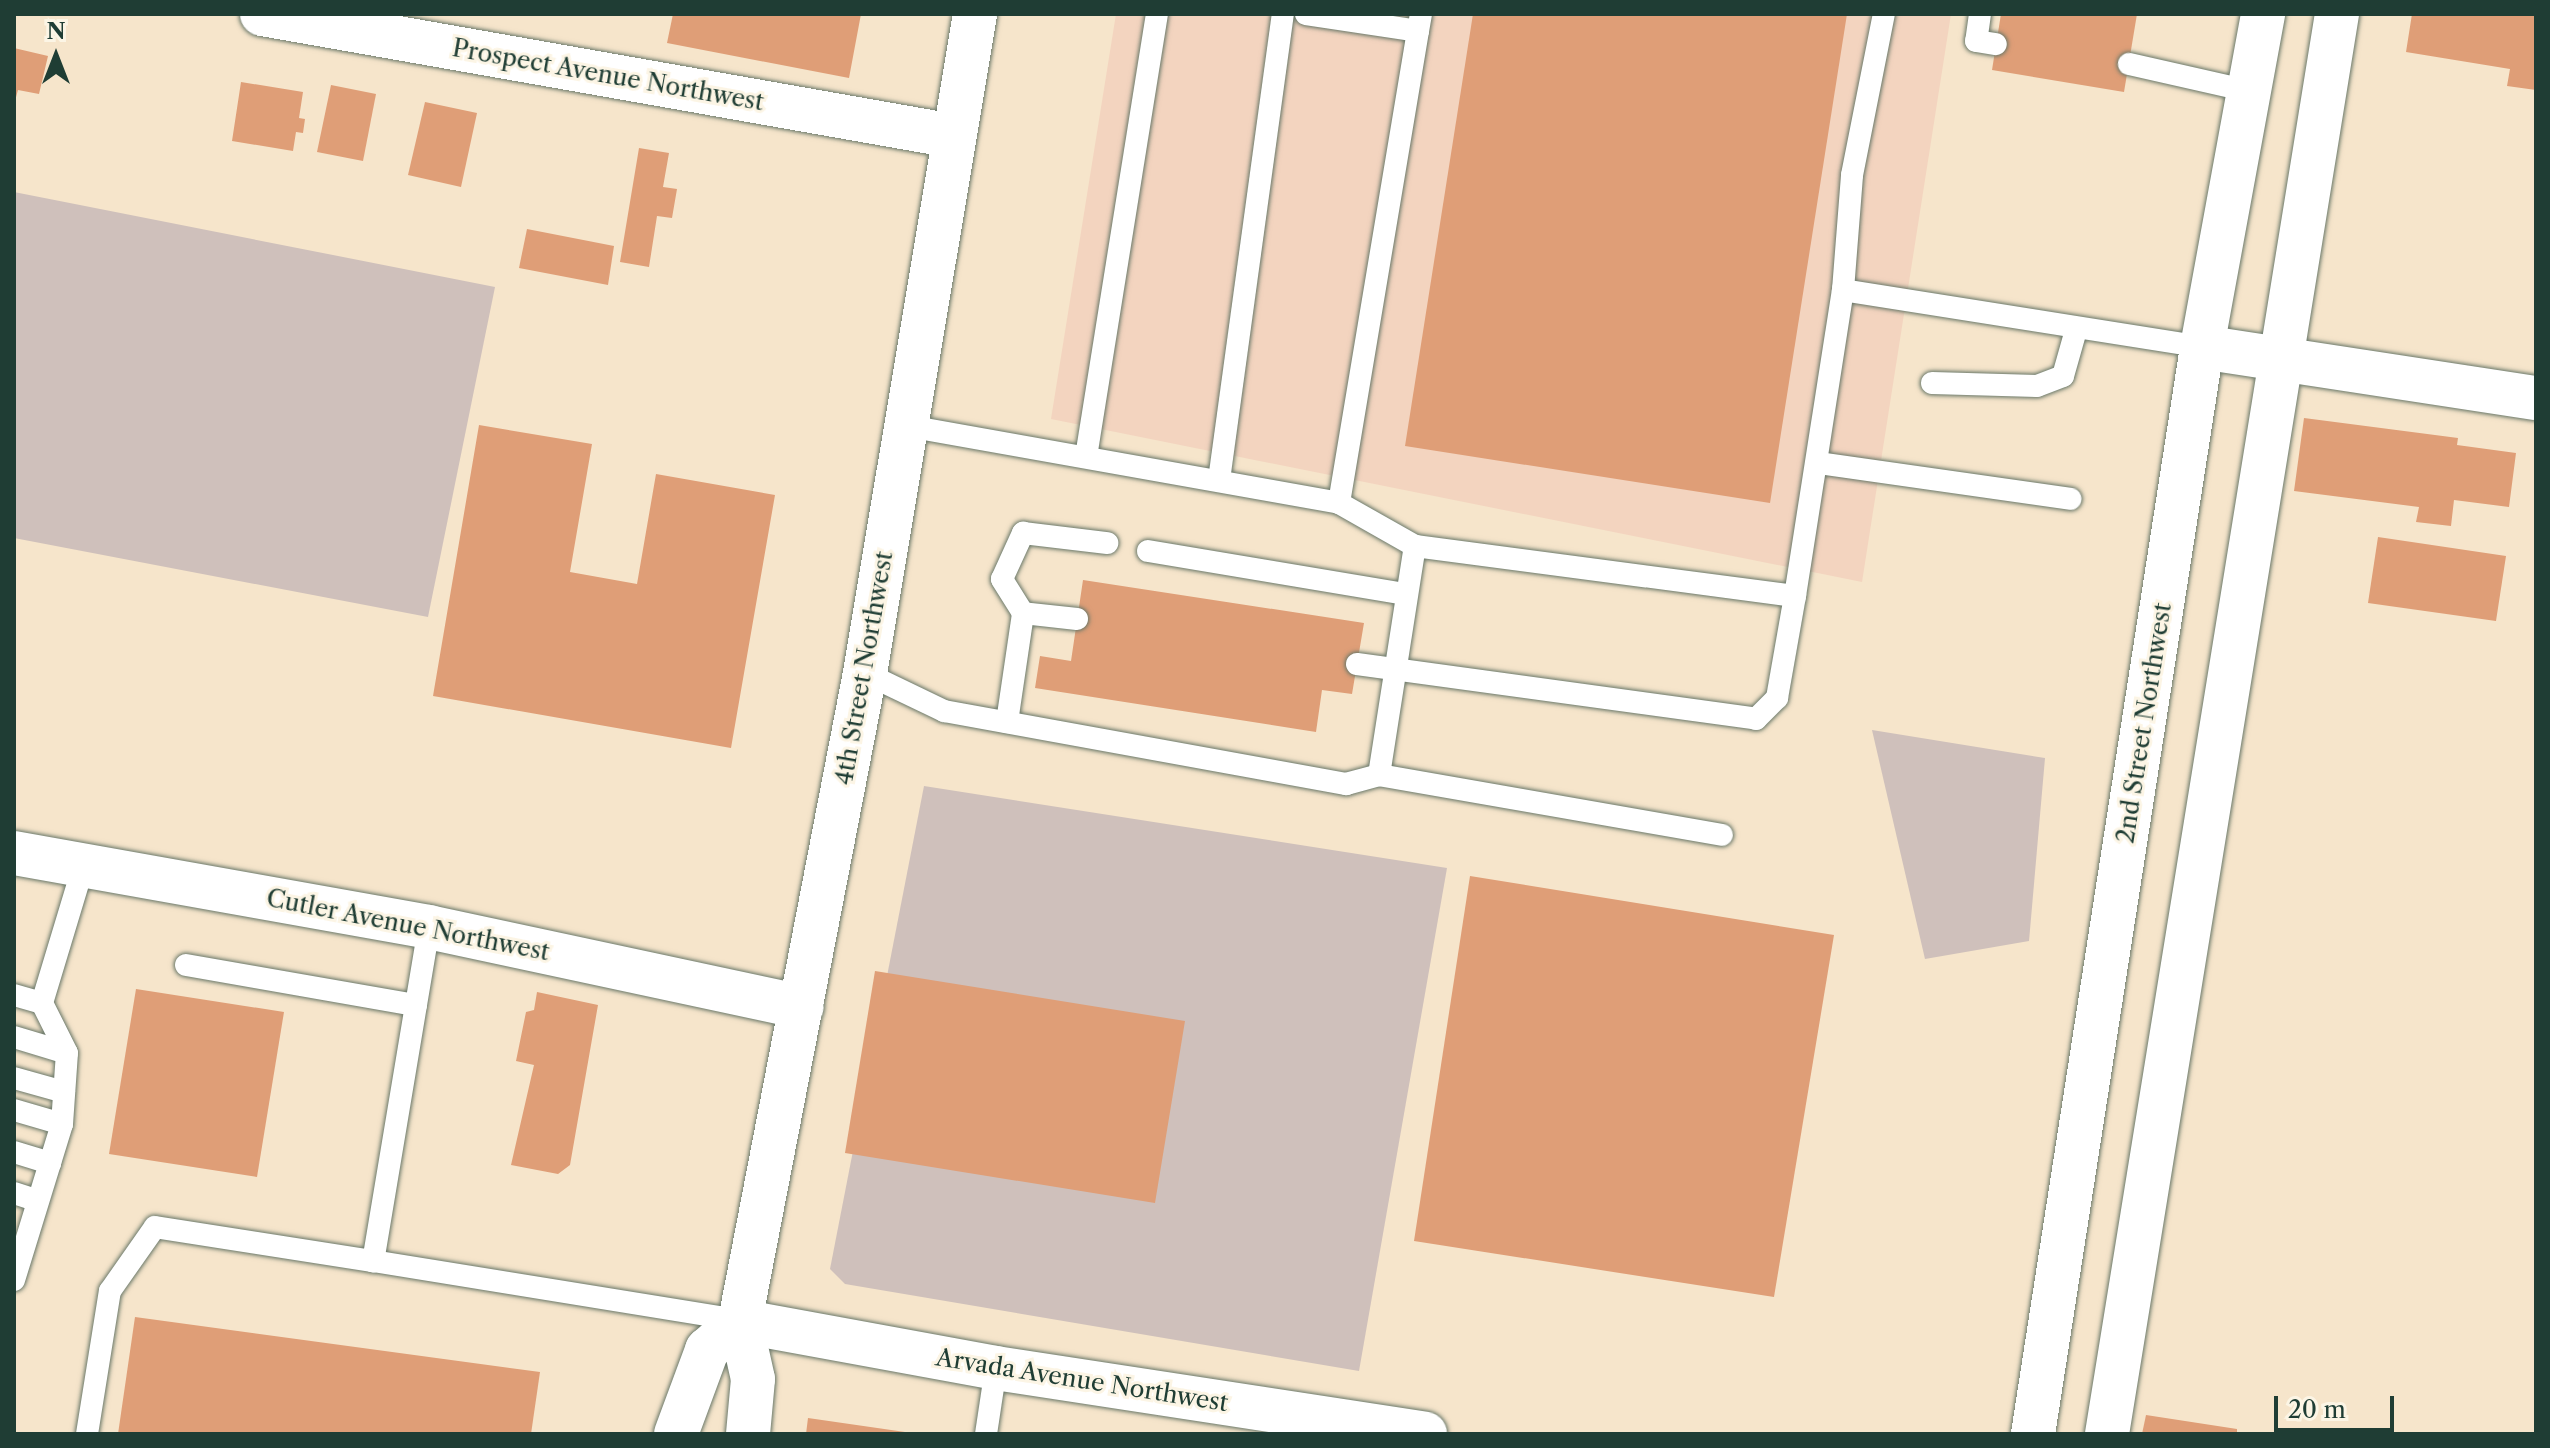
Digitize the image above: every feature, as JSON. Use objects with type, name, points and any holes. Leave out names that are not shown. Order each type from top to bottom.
[{"type":"main road","name":"Prospect Avenue Northwest","points":[[262,14],[953,136]]},
{"type":"main road","name":"4th Street Northwest","points":[[748,1434],[753,1379],[740,1321],[865,673],[975,14]]},
{"type":"main road","name":"2nd Street Northwest","points":[[2033,1434],[2202,347],[2263,14]]},
{"type":"main road","points":[[2107,1434],[2285,358],[2337,14]]},
{"type":"main road","points":[[2202,347],[2536,398]]},
{"type":"main road","name":"Cutler Avenue Northwest","points":[[14,853],[429,927],[801,1007]]},
{"type":"main road","points":[[676,1434],[707,1350],[740,1321]]},
{"type":"main road","name":"Arvada Avenue Northwest","points":[[740,1321],[996,1368],[1425,1434]]},
{"type":"lane","points":[[1086,457],[1157,14]]},
{"type":"lane","points":[[1219,480],[1283,14]]},
{"type":"lane","points":[[1306,14],[1419,23],[1339,503]]},
{"type":"lane","points":[[1357,664],[1756,719],[1777,698],[1818,463],[1843,290],[1852,175],[1884,14]]},
{"type":"lane","points":[[1980,14],[1986,42]]},
{"type":"lane","points":[[2129,64],[2249,91]]},
{"type":"lane","points":[[1843,290],[2076,330],[2202,347]]},
{"type":"lane","points":[[1932,383],[2037,386],[2063,376],[2076,330]]},
{"type":"lane","points":[[908,426],[1339,503],[1415,546],[1795,596]]},
{"type":"lane","points":[[1818,463],[2070,499]]},
{"type":"lane","points":[[1007,722],[1023,613],[1002,579],[1023,533],[1107,543]]},
{"type":"lane","points":[[1379,775],[1392,671],[1415,546]]},
{"type":"lane","points":[[1148,551],[1406,594]]},
{"type":"lane","points":[[1023,613],[1077,619]]},
{"type":"lane","points":[[865,673],[944,711],[1346,784],[1379,775],[1722,835]]},
{"type":"lane","points":[[15,1270],[21,1233],[38,1201],[62,1124],[67,1053],[42,1003],[84,864]]},
{"type":"lane","points":[[373,1261],[429,927]]},
{"type":"lane","points":[[186,965],[416,1005]]},
{"type":"lane","points":[[14,995],[42,1003]]},
{"type":"lane","points":[[14,1037],[67,1053]]},
{"type":"lane","points":[[14,1078],[64,1092]]},
{"type":"lane","points":[[14,1110],[62,1124]]},
{"type":"lane","points":[[14,1152],[50,1163]]},
{"type":"lane","points":[[14,1193],[38,1201]]},
{"type":"lane","points":[[87,1434],[110,1291],[155,1227],[740,1321]]},
{"type":"lane","points":[[986,1434],[996,1368]]},
{"type":"shaded area","points":[[1116,14],[1951,14],[1862,582],[1051,419]]},
{"type":"shaded area","points":[[14,192],[495,287],[428,617],[14,538]]},
{"type":"shaded area","points":[[1872,730],[2045,758],[2029,941],[1925,959]]},
{"type":"shaded area","points":[[924,786],[1447,868],[1359,1371],[845,1284],[830,1269]]},
{"type":"building","points":[[673,14],[861,14],[849,78],[667,43]]},
{"type":"building","points":[[1473,14],[1847,14],[1770,503],[1405,446]]},
{"type":"building","points":[[2001,14],[2137,14],[2124,92],[1992,70]]},
{"type":"building","points":[[2412,14],[2536,14],[2536,90],[2507,86],[2510,69],[2406,52]]},
{"type":"building","points":[[14,48],[48,56],[39,94],[18,90],[15,101]]},
{"type":"building","points":[[241,82],[303,92],[299,118],[305,119],[303,133],[296,132],[293,151],[232,141]]},
{"type":"building","points":[[331,85],[376,94],[363,161],[317,152]]},
{"type":"building","points":[[425,102],[477,113],[461,187],[408,175]]},
{"type":"building","points":[[639,148],[669,153],[663,187],[677,189],[672,218],[657,216],[649,267],[620,262]]},
{"type":"building","points":[[527,229],[614,246],[608,285],[519,268]]},
{"type":"building","points":[[2304,418],[2458,438],[2457,445],[2516,453],[2509,507],[2454,500],[2451,526],[2416,522],[2419,507],[2294,491]]},
{"type":"building","points":[[479,425],[592,444],[570,572],[637,584],[656,474],[775,495],[731,748],[433,696]]},
{"type":"building","points":[[2378,537],[2506,556],[2496,621],[2368,603]]},
{"type":"building","points":[[1083,580],[1364,623],[1352,694],[1322,690],[1316,732],[1035,688],[1040,656],[1071,661]]},
{"type":"building","points":[[1470,876],[1834,935],[1774,1297],[1414,1241]]},
{"type":"building","points":[[875,971],[1185,1021],[1155,1203],[845,1153]]},
{"type":"building","points":[[136,989],[284,1012],[257,1177],[109,1154]]},
{"type":"building","points":[[537,992],[598,1005],[570,1165],[558,1174],[511,1165],[534,1065],[516,1061],[526,1012],[534,1010]]},
{"type":"building","points":[[135,1317],[540,1372],[531,1434],[118,1434]]},
{"type":"building","points":[[2146,1415],[2237,1429],[2237,1434],[2142,1434]]},
{"type":"building","points":[[808,1418],[905,1432],[905,1434],[806,1434]]}]
